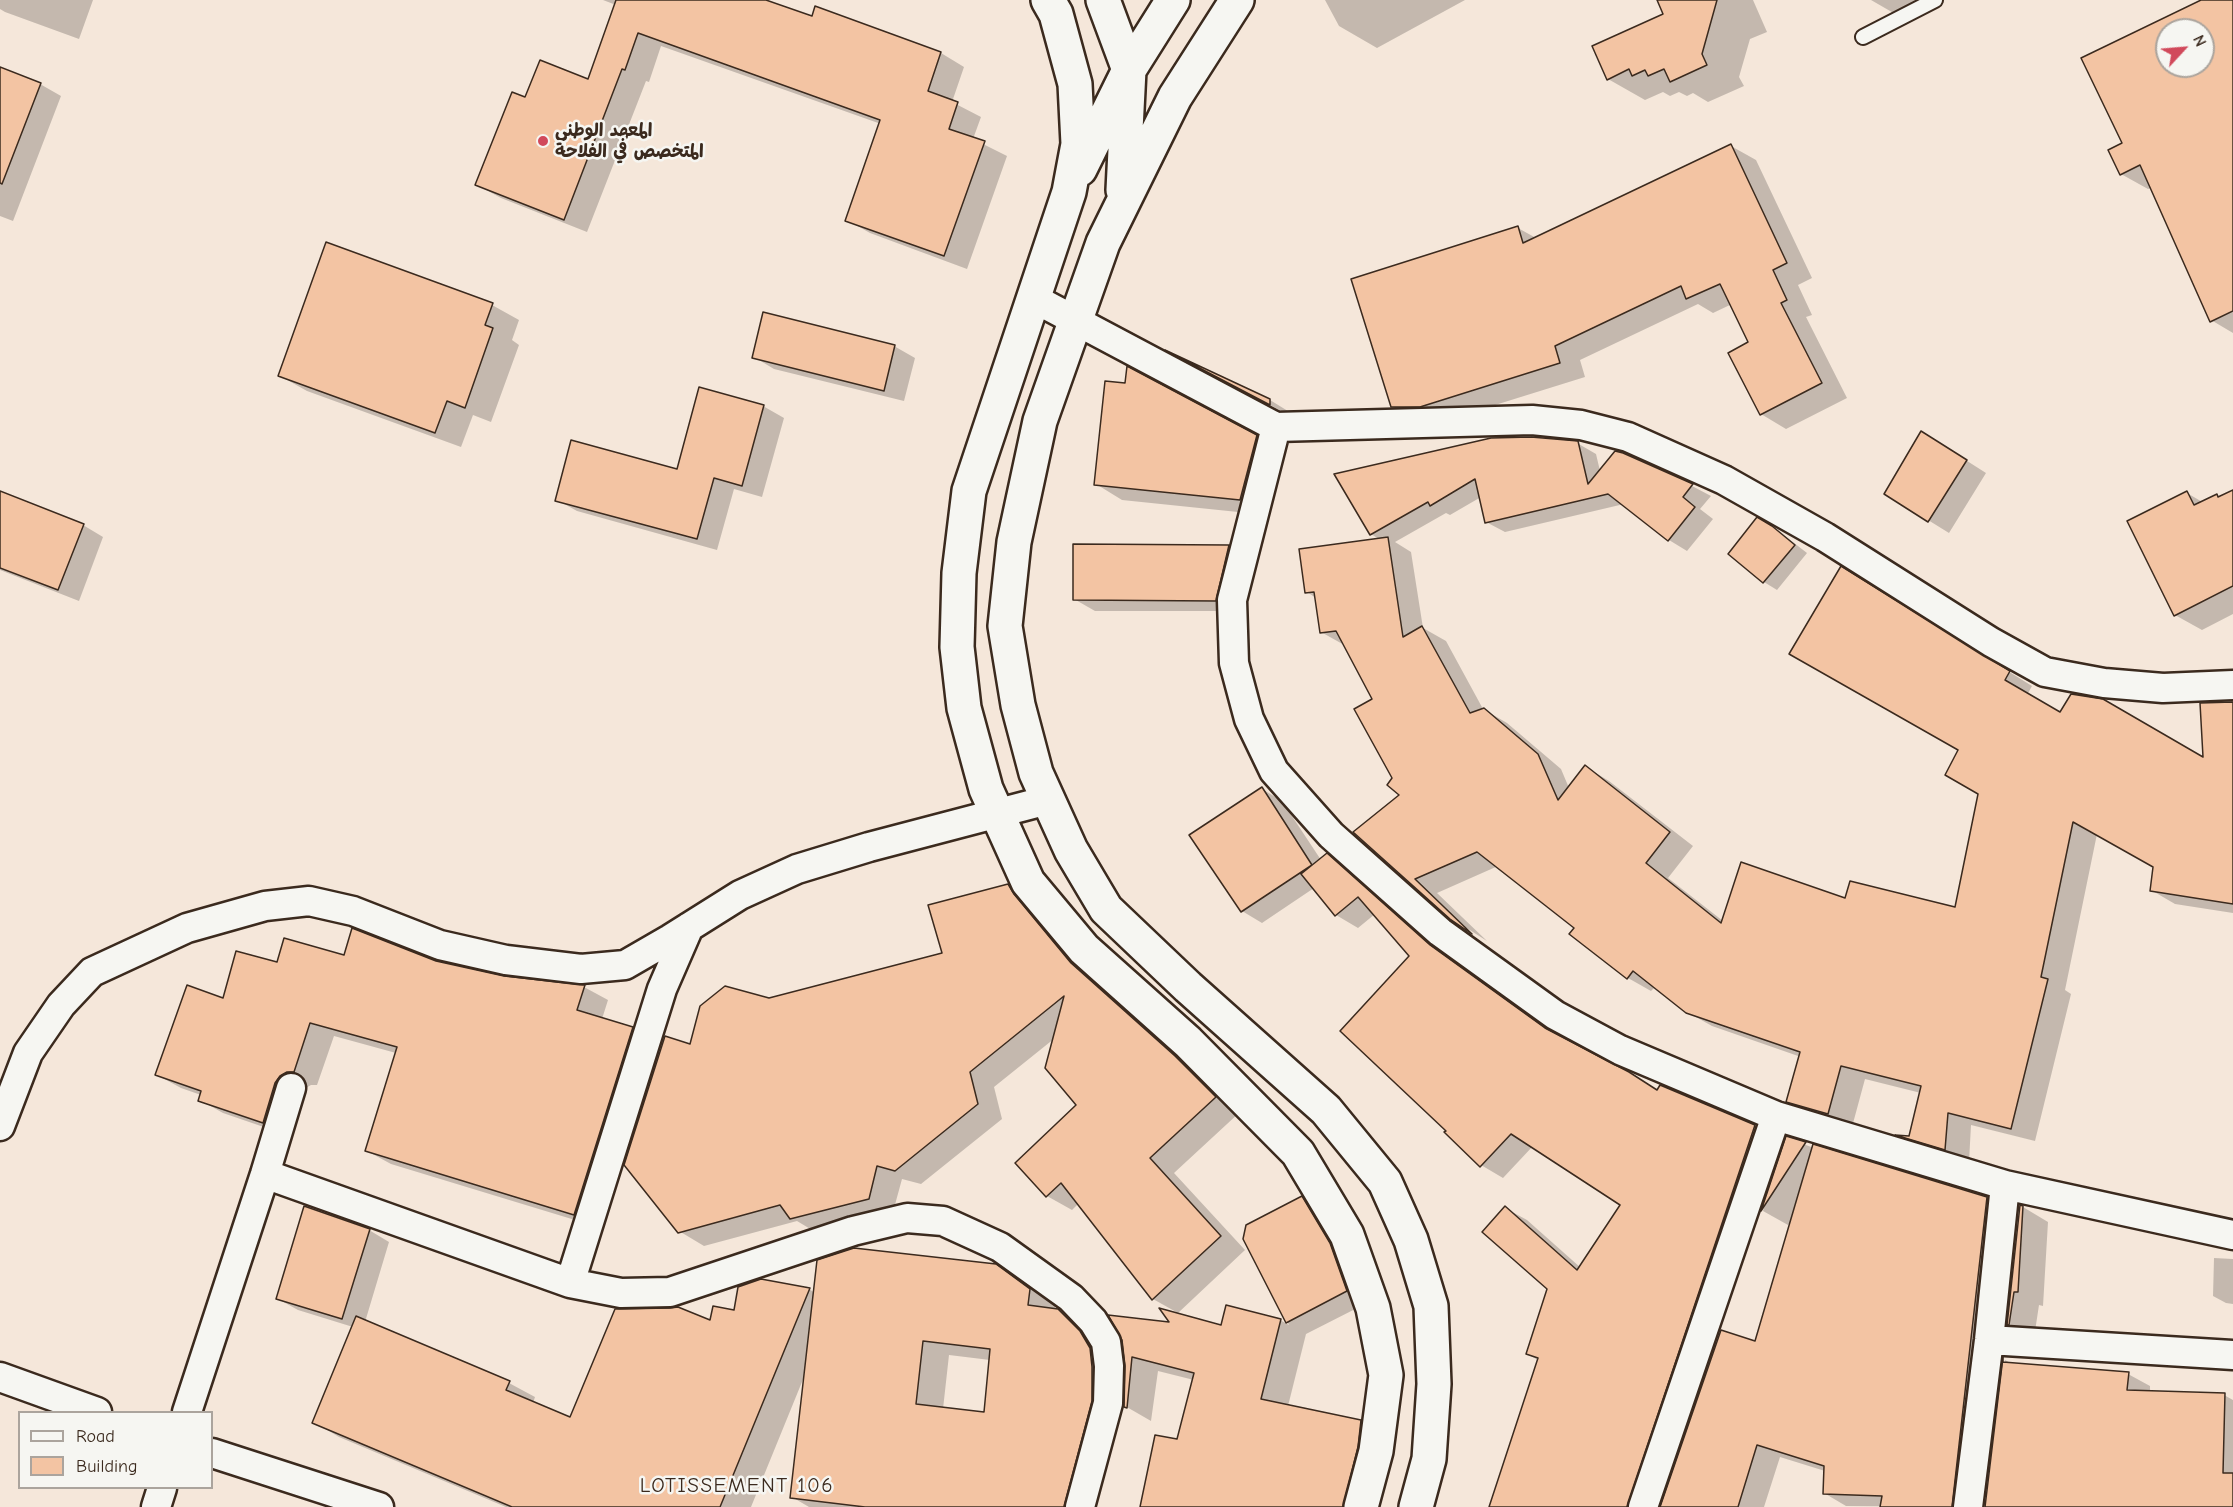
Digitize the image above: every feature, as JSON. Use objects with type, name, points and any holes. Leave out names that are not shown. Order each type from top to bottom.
[{"type":"street","points":[[1048,0],[1056,14],[1075,84],[1078,144],[1069,192],[969,491],[959,573],[957,647],[964,708],[986,789],[1028,882],[1084,949],[1188,1042],[1298,1154],[1347,1236],[1373,1308],[1386,1375],[1376,1451],[1361,1507]]},
{"type":"street","points":[[1103,0],[1129,69],[1122,204]]},
{"type":"street","points":[[1069,192],[1129,69],[1173,0]]},
{"type":"street","points":[[1238,0],[1175,97],[1103,243],[1040,421],[1014,542],[1005,626],[1018,705],[1036,773],[1071,850],[1106,909],[1188,987],[1326,1110],[1385,1182],[1411,1240],[1431,1306],[1434,1384],[1430,1460],[1416,1507]]},
{"type":"street","points":[[1034,298],[1276,427],[1532,420],[1581,425],[1628,437],[1734,486],[1825,537],[1991,642],[2045,672],[2104,683],[2163,688],[2233,685]]},
{"type":"street","points":[[1276,427],[1232,600],[1234,663],[1249,719],[1274,771],[1331,835],[1440,932],[1555,1015],[1620,1050],[1776,1116],[2005,1185],[2233,1235]]},
{"type":"street","points":[[0,1126],[28,1053],[61,1005],[92,972],[187,928],[265,906],[309,901],[353,911],[440,945],[506,960],[581,969],[625,964],[740,895],[796,869],[1048,800]]},
{"type":"street","points":[[570,1283],[662,989],[689,927]]},
{"type":"street","points":[[188,1411],[291,1088]]},
{"type":"street","points":[[1643,1507],[1776,1116]]},
{"type":"street","points":[[265,1174],[570,1283],[621,1293],[670,1292],[854,1231],[907,1218],[943,1221],[1000,1246],[1071,1298],[1093,1321],[1106,1342],[1109,1366],[1108,1403],[1080,1507]]},
{"type":"street","points":[[1968,1507],[2005,1185]]},
{"type":"street","points":[[1989,1340],[2233,1355]]},
{"type":"street","points":[[0,1377],[92,1411]]},
{"type":"street","points":[[213,1453],[379,1507]]},
{"type":"street","points":[[156,1507],[162,1489]]},
{"type":"lane","points":[[1863,37],[1935,0]]},
{"type":"building","points":[[616,0],[766,0],[812,16],[815,6],[941,52],[928,91],[958,102],[949,129],[985,141],[944,256],[845,221],[880,120],[638,33],[564,220],[475,185],[512,92],[525,97],[540,60],[588,79]]},
{"type":"building","points":[[1657,0],[1717,0],[1702,54],[1707,65],[1670,82],[1664,69],[1648,76],[1645,70],[1632,76],[1629,69],[1607,80],[1592,46],[1663,14]]},
{"type":"building","points":[[2201,0],[2233,0],[2233,311],[2210,322],[2140,165],[2120,175],[2108,150],[2122,143],[2081,58],[2155,22],[2155,78],[2215,78],[2215,18],[2164,18]]},
{"type":"building","points":[[0,67],[41,83],[2,184],[0,183]]},
{"type":"building","points":[[1731,144],[1787,263],[1773,270],[1787,300],[1781,303],[1822,383],[1760,415],[1728,353],[1748,342],[1720,284],[1686,299],[1681,286],[1555,346],[1560,363],[1420,407],[1391,407],[1351,279],[1518,226],[1523,243]]},
{"type":"building","points":[[326,242],[493,303],[485,325],[493,328],[465,408],[447,401],[435,433],[278,376]]},
{"type":"building","points":[[763,312],[895,345],[884,391],[752,358]]},
{"type":"building","points":[[1165,350],[1270,399],[1270,405]]},
{"type":"building","points":[[1127,366],[1257,435],[1240,500],[1094,485],[1105,381],[1125,383]]},
{"type":"building","points":[[699,387],[764,405],[742,486],[714,478],[697,539],[555,501],[571,440],[677,469]]},
{"type":"building","points":[[1921,431],[1967,460],[1928,522],[1884,494]]},
{"type":"building","points":[[1531,437],[1578,441],[1588,484],[1615,451],[1623,453],[1693,484],[1683,497],[1695,507],[1668,541],[1608,494],[1485,523],[1475,479],[1430,506],[1428,502],[1370,535],[1334,474],[1491,438]]},
{"type":"building","points":[[2233,490],[2233,586],[2174,616],[2127,521],[2187,491],[2194,505],[2217,494],[2218,497]]},
{"type":"building","points":[[0,491],[84,524],[58,590],[0,568]]},
{"type":"building","points":[[1757,517],[1795,545],[1763,583],[1728,554]]},
{"type":"building","points":[[1388,537],[1403,637],[1422,626],[1470,713],[1484,708],[1538,754],[1558,800],[1585,765],[1670,832],[1646,863],[1721,923],[1741,862],[1845,898],[1850,881],[1955,907],[1978,794],[1945,775],[1958,750],[1789,654],[1841,566],[2010,671],[2005,680],[2060,712],[2071,694],[2103,699],[2203,757],[2200,703],[2233,702],[2233,904],[2150,891],[2153,867],[2073,822],[2041,977],[2048,979],[2011,1129],[1948,1113],[1945,1150],[1895,1135],[1909,1136],[1921,1086],[1841,1066],[1828,1114],[1786,1102],[1800,1052],[1686,1013],[1633,971],[1627,979],[1569,934],[1574,928],[1477,852],[1415,879],[1472,934],[1450,919],[1353,832],[1399,795],[1387,785],[1392,778],[1354,709],[1372,699],[1336,631],[1320,633],[1314,592],[1305,593],[1299,549]]},
{"type":"building","points":[[1073,544],[1229,545],[1216,601],[1073,600]]},
{"type":"building","points":[[1262,787],[1312,865],[1241,912],[1189,835]]},
{"type":"building","points":[[1327,853],[1430,945],[1545,1028],[1629,1072],[1657,1090],[1660,1085],[1755,1125],[1627,1507],[1489,1507],[1538,1358],[1526,1354],[1547,1289],[1482,1232],[1505,1206],[1577,1270],[1620,1205],[1511,1134],[1480,1167],[1444,1132],[1446,1131],[1340,1031],[1409,956],[1358,897],[1335,916],[1301,874]]},
{"type":"building","points":[[1008,884],[1071,963],[1175,1056],[1216,1097],[1150,1158],[1221,1236],[1152,1300],[1061,1183],[1046,1197],[1015,1163],[1076,1105],[1045,1068],[1064,996],[970,1072],[978,1104],[895,1171],[877,1166],[869,1199],[790,1219],[780,1205],[678,1233],[624,1165],[665,1036],[690,1044],[700,1006],[725,986],[769,998],[942,953],[928,905]]},
{"type":"building","points":[[352,928],[436,961],[504,976],[585,985],[577,1010],[633,1027],[574,1215],[365,1151],[397,1047],[310,1023],[294,1072],[287,1072],[280,1076],[275,1083],[263,1123],[198,1101],[201,1091],[155,1075],[187,985],[223,998],[236,951],[277,962],[284,938],[344,955]]},
{"type":"building","points":[[1786,1136],[1806,1142],[1761,1211]]},
{"type":"building","points":[[1813,1144],[1987,1197],[1952,1507],[1880,1507],[1882,1496],[1823,1494],[1824,1466],[1757,1445],[1738,1507],[1660,1507],[1721,1330],[1755,1341]]},
{"type":"building","points":[[1302,1196],[1330,1243],[1347,1291],[1286,1323],[1243,1239],[1246,1225]]},
{"type":"building","points":[[2020,1205],[2023,1206],[2018,1292],[2014,1292],[2009,1325],[2007,1325]]},
{"type":"building","points":[[304,1206],[370,1229],[342,1319],[276,1299]]},
{"type":"building","points":[[854,1248],[996,1264],[1030,1289],[1028,1305],[1058,1309],[1080,1331],[1090,1348],[1092,1401],[1064,1507],[865,1507],[790,1498],[817,1260]],"holes":[[[923,1341],[990,1349],[984,1412],[916,1404]]]},
{"type":"building","points":[[761,1279],[810,1288],[720,1507],[512,1507],[312,1423],[356,1316],[510,1381],[506,1390],[570,1417],[615,1309],[678,1307],[710,1320],[713,1306],[734,1310],[738,1287]]},
{"type":"building","points":[[1226,1305],[1281,1319],[1261,1399],[1361,1420],[1358,1447],[1343,1507],[1140,1507],[1155,1435],[1177,1439],[1194,1373],[1132,1357],[1127,1408],[1124,1407],[1125,1366],[1122,1340],[1108,1315],[1169,1322],[1159,1308],[1221,1325]]},
{"type":"building","points":[[2003,1357],[2003,1362],[2129,1372],[2127,1390],[2225,1393],[2223,1473],[2233,1473],[2233,1507],[1985,1507]]},
{"type":"place","name":"المعهد الوطني المتخصص في الفلاحة","points":[[543,141]]},
{"type":"district","name":"LOTISSEMENT 106","points":[[737,1486]]}]
